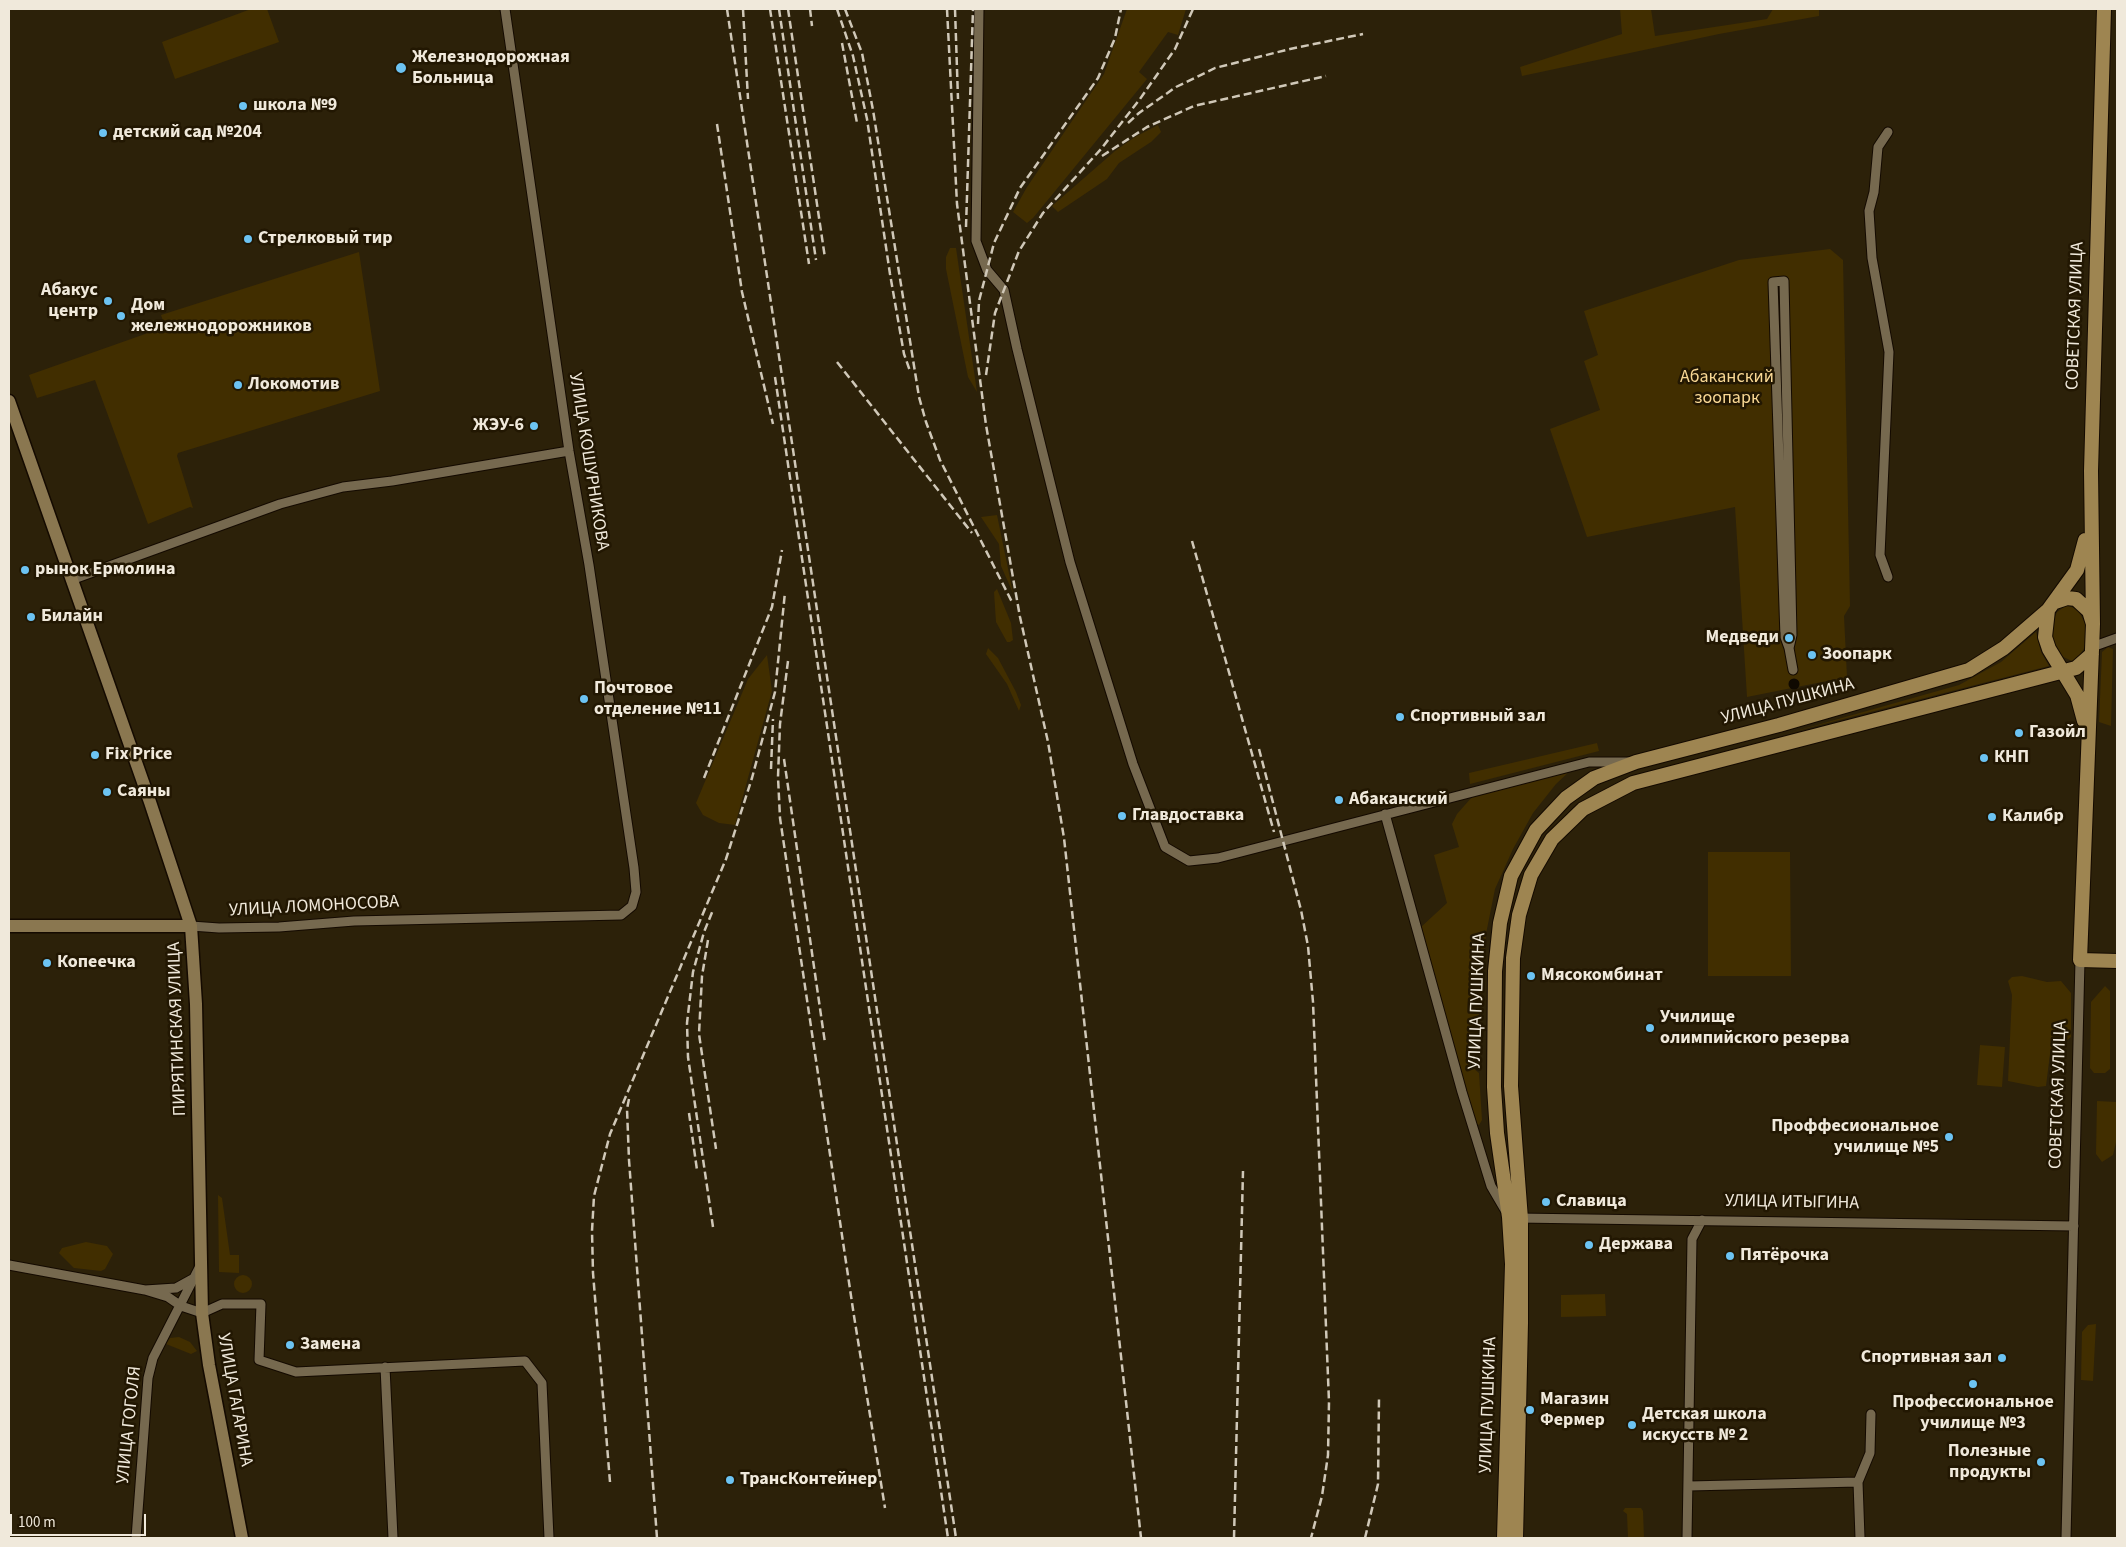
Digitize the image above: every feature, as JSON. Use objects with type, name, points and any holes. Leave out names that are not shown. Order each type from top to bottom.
[{"type":"main road","name":"СОВЕТСКАЯ УЛИЦА","points":[[2092,624],[2091,492],[2104,9]]},
{"type":"main road","name":"УЛИЦА ПУШКИНА","points":[[1504,1538],[1515,1218],[1497,1133],[1493,1010],[1500,923],[1511,876],[1536,830],[1566,798],[1594,778],[1636,762],[1782,724],[1969,670],[2004,648],[2052,606],[2069,584],[2082,557],[2091,492]]},
{"type":"main road","points":[[2064,672],[2076,668],[2092,650],[2092,624],[2089,611],[2082,602],[2067,598],[2052,606],[2045,637],[2049,649],[2077,695],[2085,725],[2087,757]]},
{"type":"main road","name":"СОВЕТСКАЯ УЛИЦА","points":[[2080,960],[2092,650]]},
{"type":"main road","name":"УЛИЦА ПУШКИНА","points":[[1516,1538],[1521,1323],[1515,1218],[1511,1086],[1513,958],[1519,915],[1531,875],[1552,839],[1583,809],[1633,783],[2064,672]]},
{"type":"main road","points":[[2004,687],[2050,682],[2066,687],[2077,695]]},
{"type":"main road","points":[[2080,960],[2117,960]]},
{"type":"street","name":"УЛИЦА КОШУРНИКОВА","points":[[505,9],[569,451],[584,536],[634,868],[636,892],[632,906],[621,915]]},
{"type":"street","points":[[979,9],[976,241],[987,270],[1004,290],[1070,562],[1133,764],[1165,847],[1189,861],[1218,858],[1589,762],[1636,762]]},
{"type":"street","points":[[1888,132],[1878,147],[1874,192],[1869,211],[1872,258],[1889,352],[1880,554],[1888,577]]},
{"type":"street","points":[[1789,648],[1792,635],[1784,281],[1773,282],[1784,637],[1789,648],[1792,670]]},
{"type":"street","name":"ПИРЯТИНСКАЯ УЛИЦА","points":[[9,401],[150,802],[191,926],[196,1004],[198,1272]]},
{"type":"street","points":[[71,580],[280,504],[343,486],[392,481],[569,451]]},
{"type":"street","points":[[2092,650],[2117,638]]},
{"type":"street","points":[[1385,814],[1465,1101],[1491,1186],[1515,1218]]},
{"type":"street","name":"УЛИЦА ЛОМОНОСОВА","points":[[9,926],[270,928],[354,921],[621,915]]},
{"type":"street","name":"СОВЕТСКАЯ УЛИЦА","points":[[2066,1538],[2080,960]]},
{"type":"street","name":"УЛИЦА ИТЫГИНА","points":[[1515,1218],[2074,1226]]},
{"type":"street","points":[[1687,1538],[1692,1239],[1702,1220]]},
{"type":"street","points":[[9,1265],[144,1290],[168,1297],[181,1306],[202,1312],[222,1304],[261,1304],[259,1360],[296,1372],[525,1361],[542,1382],[549,1538]]},
{"type":"street","points":[[144,1290],[176,1288],[198,1272]]},
{"type":"street","name":"УЛИЦА ГОГОЛЯ","points":[[136,1538],[148,1378],[154,1358],[198,1272]]},
{"type":"street","name":"УЛИЦА ГАГАРИНА","points":[[198,1272],[209,1365],[242,1538]]},
{"type":"street","points":[[385,1367],[393,1538]]},
{"type":"street","points":[[1860,1538],[1858,1482],[1870,1453],[1871,1414]]},
{"type":"street","points":[[1689,1486],[1858,1482]]},
{"type":"green space","points":[[251,9],[267,9],[279,42],[175,79],[162,42]]},
{"type":"green space","points":[[1127,9],[1186,9],[1178,35],[1168,32],[1139,72],[1147,79],[1027,223],[1013,212],[1027,187],[1104,74]]},
{"type":"green space","points":[[1620,9],[1651,9],[1655,36],[1767,19],[1773,9],[1813,9],[1819,10],[1819,16],[1719,34],[1522,76],[1520,67],[1622,34]]},
{"type":"green space","points":[[1158,125],[1161,132],[1151,142],[1119,163],[1107,179],[1058,212],[1052,206],[1115,151],[1135,137]]},
{"type":"green space","points":[[950,248],[956,248],[977,392],[968,377],[946,269],[946,257]]},
{"type":"green space","name":"Абаканский зоопарк","points":[[1830,249],[1843,260],[1850,606],[1844,616],[1847,677],[1747,697],[1735,507],[1587,537],[1550,429],[1600,410],[1584,361],[1598,355],[1584,311],[1739,260]]},
{"type":"green space","name":"Локомотив","points":[[359,252],[380,391],[178,453],[177,456],[193,508],[190,507],[148,524],[95,380],[37,398],[29,375],[165,327],[161,315]]},
{"type":"green space","points":[[997,515],[1013,593],[1001,566],[999,544],[981,517]]},
{"type":"green space","points":[[997,589],[1011,623],[1013,640],[1010,642],[1007,642],[996,622],[994,592]]},
{"type":"green space","points":[[2067,605],[2078,610],[2086,625],[2085,647],[2078,658],[2072,661],[2059,655],[2053,645],[2051,626],[2057,612]]},
{"type":"green space","points":[[2036,632],[2041,652],[2049,666],[1785,734],[1959,685],[2001,662]]},
{"type":"green space","points":[[2108,647],[2113,649],[2111,726],[2099,722],[2102,652]]},
{"type":"green space","points":[[988,648],[998,658],[1016,692],[1021,705],[1019,711],[1007,684],[986,654]]},
{"type":"green space","points":[[767,655],[772,691],[735,825],[719,823],[703,815],[696,803],[748,679]]},
{"type":"green space","points":[[1597,743],[1599,751],[1470,784],[1469,773]]},
{"type":"green space","points":[[1571,770],[1556,784],[1533,813],[1513,849],[1495,889],[1486,934],[1477,1037],[1469,1040],[1467,1063],[1479,1073],[1482,1120],[1479,1125],[1475,1123],[1421,927],[1447,903],[1434,855],[1459,847],[1452,824],[1457,814],[1472,797]]},
{"type":"green space","points":[[1708,852],[1790,852],[1791,976],[1708,976]]},
{"type":"green space","points":[[2022,976],[2047,982],[2061,981],[2071,993],[2071,1037],[2050,1054],[2046,1086],[2038,1087],[2008,1081],[2012,995],[2008,981],[2012,977]]},
{"type":"green space","points":[[2105,986],[2110,991],[2110,1069],[2105,1073],[2094,1073],[2090,1068],[2091,1002]]},
{"type":"green space","points":[[1980,1045],[2005,1047],[2002,1087],[1977,1085]]},
{"type":"green space","points":[[2097,1101],[2117,1102],[2117,1138],[2113,1155],[2102,1162],[2096,1154]]},
{"type":"green space","points":[[218,1195],[222,1198],[230,1255],[239,1255],[239,1273],[219,1272]]},
{"type":"green space","points":[[86,1242],[107,1246],[113,1254],[105,1269],[101,1271],[74,1268],[59,1253],[62,1248]]},
{"type":"green space","points":[[243,1275],[249,1278],[252,1284],[249,1290],[243,1293],[237,1290],[234,1284],[237,1278]]},
{"type":"green space","points":[[1605,1294],[1606,1316],[1561,1317],[1561,1295]]},
{"type":"green space","points":[[2096,1324],[2093,1381],[2081,1380],[2082,1332],[2088,1325]]},
{"type":"green space","points":[[179,1337],[190,1342],[197,1351],[191,1354],[166,1344],[170,1338]]},
{"type":"green space","points":[[1625,1508],[1641,1508],[1643,1511],[1644,1538],[1628,1538],[1627,1514],[1623,1511]]},
{"type":"shaded area","points":[[1794,678],[1800,684],[1794,690],[1788,684]]},
{"type":"railway","points":[[727,9],[956,1538]]},
{"type":"railway","points":[[743,9],[748,99]]},
{"type":"railway","points":[[770,9],[809,264]]},
{"type":"railway","points":[[779,9],[816,260]]},
{"type":"railway","points":[[788,9],[825,258]]},
{"type":"railway","points":[[810,9],[812,26]]},
{"type":"railway","points":[[837,9],[853,56],[867,119],[890,274],[904,354],[910,371]]},
{"type":"railway","points":[[845,9],[862,53],[873,110],[919,397],[926,422],[940,460],[1013,604]]},
{"type":"railway","points":[[947,9],[957,204],[986,425],[1020,617],[1048,742],[1064,838],[1141,1538]]},
{"type":"railway","points":[[955,9],[958,99]]},
{"type":"railway","points":[[966,227],[973,9]]},
{"type":"railway","points":[[978,324],[979,301],[994,243],[1020,188],[1098,78],[1115,38],[1121,9]]},
{"type":"railway","points":[[986,375],[995,313],[1019,251],[1043,213],[1101,149],[1140,99],[1175,49],[1193,9]]},
{"type":"railway","points":[[1128,123],[1176,87],[1215,68],[1290,49],[1363,34]]},
{"type":"railway","points":[[842,43],[857,123]]},
{"type":"railway","points":[[1102,156],[1147,127],[1194,106],[1326,76]]},
{"type":"railway","points":[[717,124],[742,292],[773,424]]},
{"type":"railway","points":[[837,362],[972,533]]},
{"type":"railway","points":[[775,377],[948,1538]]},
{"type":"railway","points":[[1192,541],[1274,832]]},
{"type":"railway","points":[[704,778],[772,607],[782,550]]},
{"type":"railway","points":[[610,1482],[593,1273],[592,1231],[594,1196],[610,1134],[726,859],[752,778],[775,692],[785,592]]},
{"type":"railway","points":[[788,661],[780,724],[778,777],[780,818],[854,1316],[885,1508]]},
{"type":"railway","points":[[771,769],[773,719]]},
{"type":"railway","points":[[1259,749],[1301,910],[1308,946],[1313,1002],[1329,1402],[1328,1455],[1322,1496],[1311,1538]]},
{"type":"railway","points":[[784,759],[825,1043]]},
{"type":"railway","points":[[713,910],[704,932],[693,972],[687,1023],[688,1057],[713,1227]]},
{"type":"railway","points":[[708,940],[702,976],[699,1034],[716,1149]]},
{"type":"railway","points":[[629,1099],[627,1109],[629,1160],[657,1538]]},
{"type":"railway","points":[[689,1113],[697,1170]]},
{"type":"railway","points":[[1234,1538],[1243,1171]]},
{"type":"railway","points":[[1365,1538],[1378,1484],[1379,1398]]},
{"type":"place","name":"Железнодорожная Больница","points":[[401,68]]},
{"type":"place","name":"школа №9","points":[[243,106]]},
{"type":"place","name":"детский сад №204","points":[[103,133]]},
{"type":"place","name":"Стрелковый тир","points":[[248,239]]},
{"type":"place","name":"Абакус центр","points":[[108,301]]},
{"type":"place","name":"Дом жележнодорожников","points":[[121,316]]},
{"type":"place","name":"Локомотив","points":[[238,385]]},
{"type":"place","name":"ЖЭУ-6","points":[[534,426]]},
{"type":"place","name":"рынок Ермолина","points":[[25,570]]},
{"type":"place","name":"Билайн","points":[[31,617]]},
{"type":"place","name":"Медведи","points":[[1789,638]]},
{"type":"place","name":"Зоопарк","points":[[1812,655]]},
{"type":"place","name":"Почтовое отделение №11","points":[[584,699]]},
{"type":"place","name":"Спортивный зал","points":[[1400,717]]},
{"type":"place","name":"Газойл","points":[[2019,733]]},
{"type":"place","name":"Fix Price","points":[[95,755]]},
{"type":"place","name":"КНП","points":[[1984,758]]},
{"type":"place","name":"Саяны","points":[[107,792]]},
{"type":"place","name":"Абаканский","points":[[1339,800]]},
{"type":"place","name":"Главдоставка","points":[[1122,816]]},
{"type":"place","name":"Калибр","points":[[1992,817]]},
{"type":"place","name":"Копеечка","points":[[47,963]]},
{"type":"place","name":"Мясокомбинат","points":[[1531,976]]},
{"type":"place","name":"Училище олимпийского резерва","points":[[1650,1028]]},
{"type":"place","name":"Проффесиональное училище №5","points":[[1949,1137]]},
{"type":"place","name":"Славица","points":[[1546,1202]]},
{"type":"place","name":"Держава","points":[[1589,1245]]},
{"type":"place","name":"Пятёрочка","points":[[1730,1256]]},
{"type":"place","name":"Замена","points":[[290,1345]]},
{"type":"place","name":"Спортивная зал","points":[[2002,1358]]},
{"type":"place","name":"Профессиональное училище №3","points":[[1973,1384]]},
{"type":"place","name":"Магазин Фермер","points":[[1530,1410]]},
{"type":"place","name":"Детская школа искусств № 2","points":[[1632,1425]]},
{"type":"place","name":"Полезные продукты","points":[[2041,1462]]},
{"type":"place","name":"ТрансКонтейнер","points":[[730,1480]]}]
